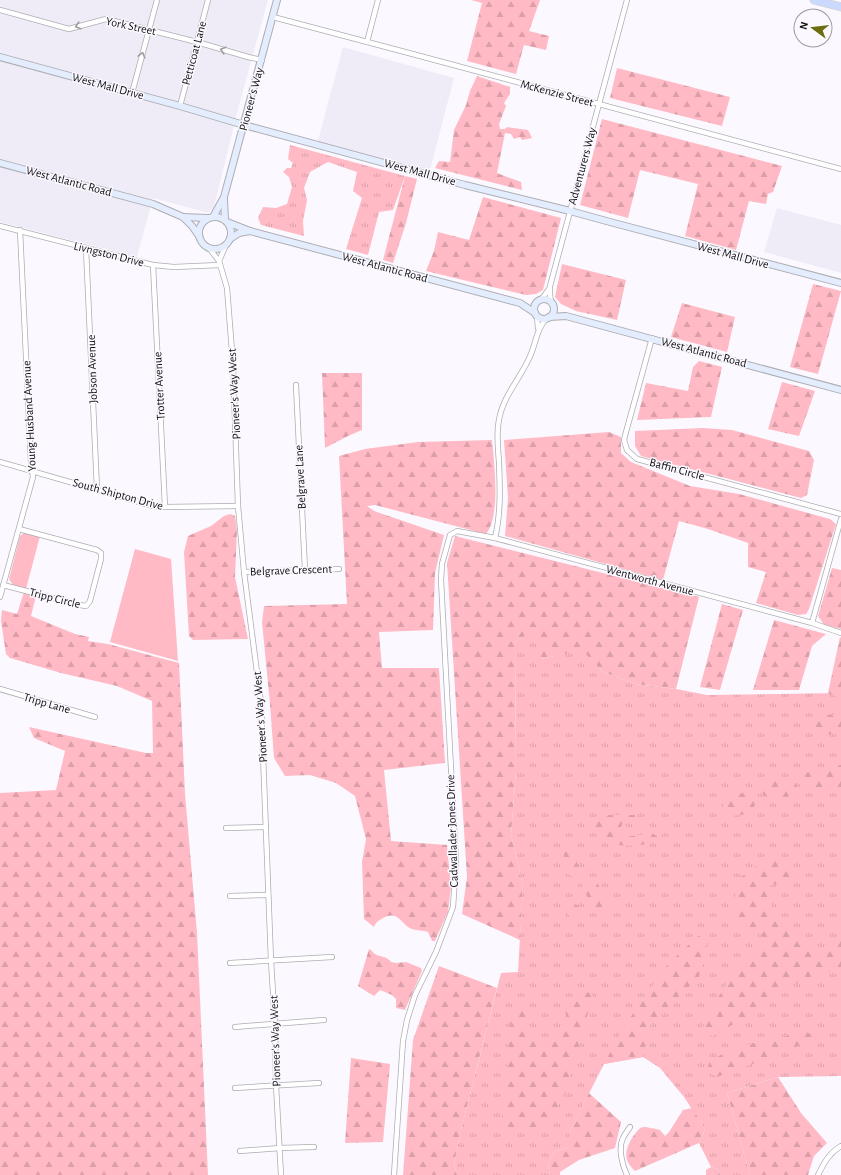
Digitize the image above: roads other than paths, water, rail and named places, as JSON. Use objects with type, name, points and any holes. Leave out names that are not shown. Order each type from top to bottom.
[{"type":"main road","name":"Pioneer's Way","points":[[211,217],[224,197],[277,0]]},
{"type":"main road","points":[[814,0],[841,7]]},
{"type":"main road","name":"West Mall Drive","points":[[0,57],[244,125],[841,283]]},
{"type":"main road","name":"West Atlantic Road","points":[[0,163],[147,202],[183,217],[199,236]]},
{"type":"main road","name":"Pioneer's Way","points":[[224,197],[226,221]]},
{"type":"main road","name":"West Atlantic Road","points":[[183,217],[211,217]]},
{"type":"main road","points":[[227,242],[231,234],[230,228],[226,221],[220,217],[211,217],[201,226],[199,236],[205,245],[209,248],[215,249],[221,248],[235,235],[250,230]]},
{"type":"main road","name":"West Atlantic Road","points":[[226,221],[250,230],[520,303],[530,303],[545,299],[566,316]]},
{"type":"main road","points":[[536,315],[534,308],[540,300]]},
{"type":"main road","name":"West Atlantic Road","points":[[520,303],[541,319],[566,316],[841,390]]},
{"type":"main road","points":[[548,318],[553,312],[551,304]]},
{"type":"street","points":[[132,93],[157,0]]},
{"type":"street","name":"Petticoat Lane","points":[[180,106],[208,0]]},
{"type":"street","points":[[367,42],[378,0]]},
{"type":"street","name":"Adventurers Way","points":[[551,304],[550,286],[627,0]]},
{"type":"street","name":"York Street","points":[[0,10],[69,29],[106,19],[262,60]]},
{"type":"street","name":"McKenzie Street","points":[[273,17],[841,169]]},
{"type":"street","name":"Livngston Drive","points":[[0,226],[153,265],[174,267],[220,263]]},
{"type":"street","name":"Young Husband Avenue","points":[[0,597],[33,478],[20,230]]},
{"type":"street","points":[[220,263],[227,242]]},
{"type":"street","name":"Pioneer's Way West","points":[[209,248],[220,263],[227,288],[233,364],[238,506],[244,572],[261,703],[270,961],[275,1024],[276,1085],[281,1175]]},
{"type":"street","name":"Jobson Avenue","points":[[86,249],[96,489]]},
{"type":"street","name":"Trotter Avenue","points":[[153,265],[165,507]]},
{"type":"street","name":"Adventurers Way","points":[[540,300],[550,286]]},
{"type":"street","points":[[536,315],[538,332]]},
{"type":"street","points":[[495,538],[498,525],[500,491],[497,431],[499,419],[502,407],[531,355],[541,324],[548,318]]},
{"type":"street","name":"Baffin Circle","points":[[652,338],[624,440],[626,450],[638,458],[841,514]]},
{"type":"street","name":"Belgrave Lane","points":[[296,385],[305,570]]},
{"type":"street","name":"South Shipton Drive","points":[[0,462],[153,506],[238,506]]},
{"type":"street","points":[[812,623],[841,519]]},
{"type":"street","name":"Tripp Circle","points":[[3,585],[86,606],[90,601],[94,587],[101,559],[101,553],[97,550],[19,529]]},
{"type":"street","name":"Wentworth Avenue","points":[[457,530],[495,538],[812,623],[841,633]]},
{"type":"street","name":"Cadwallader Jones Drive","points":[[394,1175],[403,1041],[407,1020],[415,995],[436,952],[453,907],[456,863],[441,580],[442,564],[446,545],[450,535],[457,530]]},
{"type":"street","name":"Belgrave Crescent","points":[[244,572],[339,569]]},
{"type":"street","name":"Tripp Lane","points":[[0,689],[95,717]]},
{"type":"street","points":[[226,828],[266,827]]},
{"type":"street","points":[[230,896],[268,895]]},
{"type":"street","points":[[230,963],[332,957]]},
{"type":"street","points":[[235,1027],[324,1020]]},
{"type":"street","points":[[235,1088],[319,1083]]},
{"type":"street","points":[[627,1175],[624,1169],[621,1151],[622,1139],[630,1127]]},
{"type":"street","points":[[818,1175],[827,1158],[835,1149],[841,1146]]},
{"type":"street","points":[[240,1151],[314,1147]]}]
